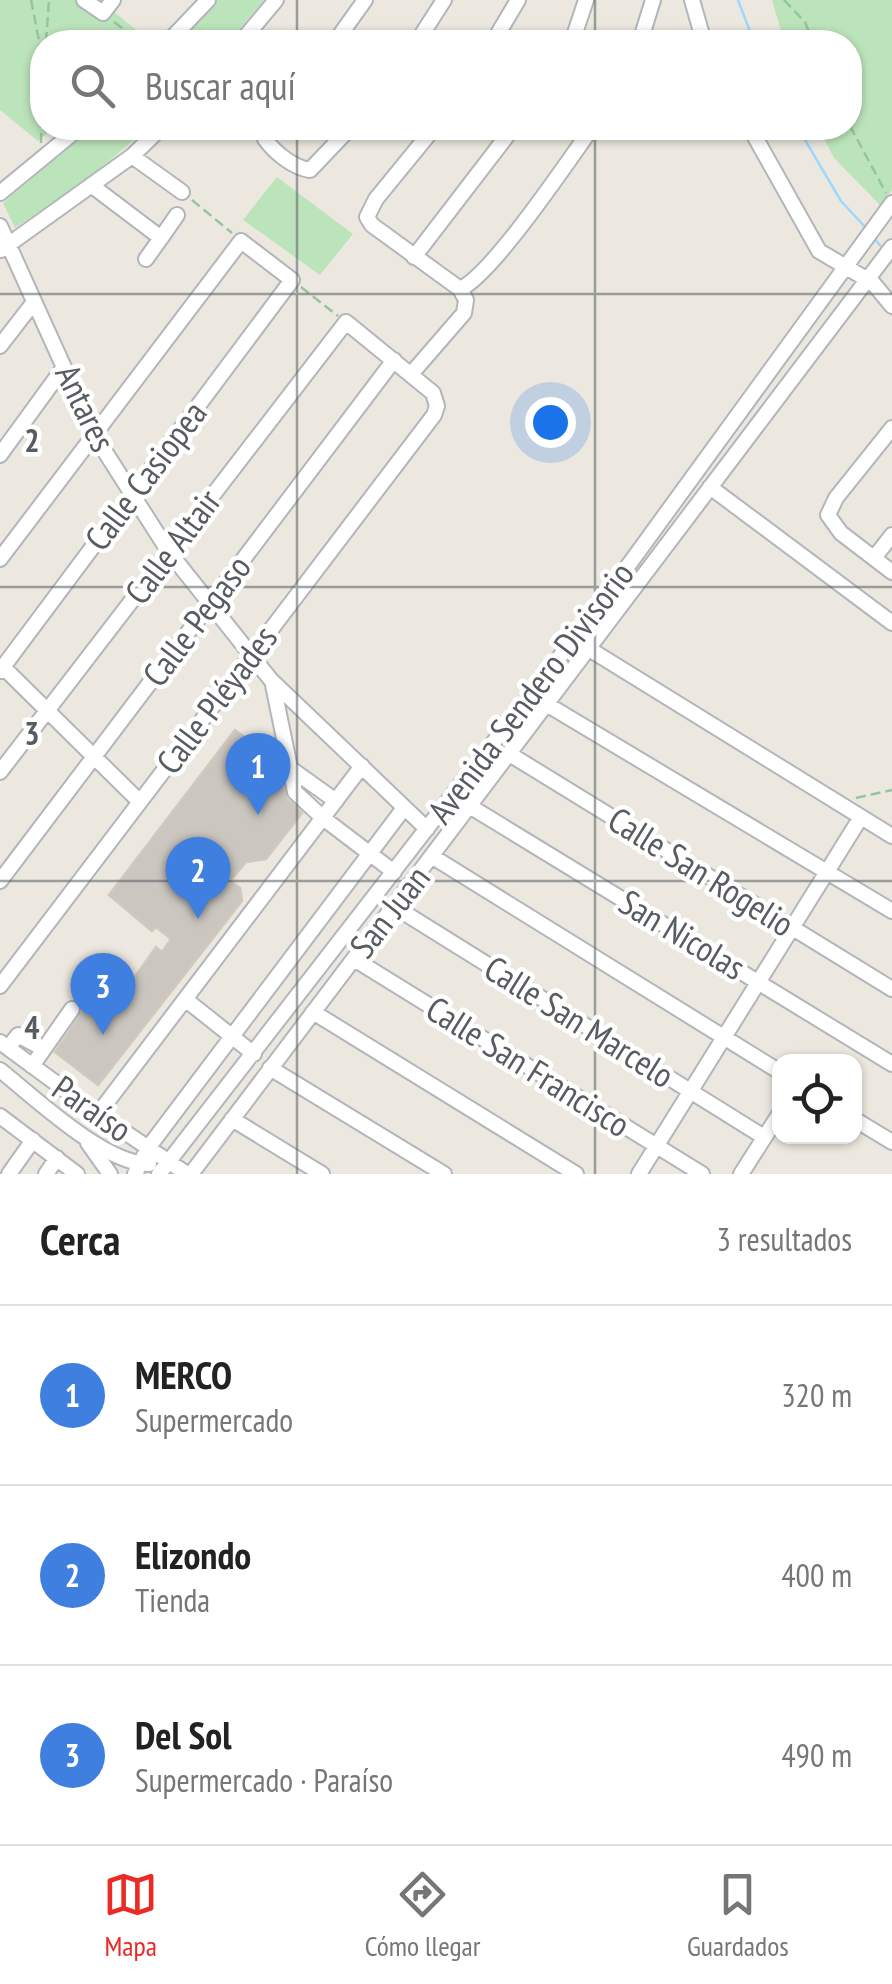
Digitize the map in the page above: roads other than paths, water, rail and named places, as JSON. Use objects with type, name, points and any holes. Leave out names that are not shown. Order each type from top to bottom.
[{"type":"street","points":[[84,0],[103,14],[113,0]]},
{"type":"street","points":[[179,30],[208,0]]},
{"type":"street","points":[[252,30],[276,0]]},
{"type":"street","points":[[344,30],[365,0]]},
{"type":"street","points":[[425,30],[444,0]]},
{"type":"street","points":[[500,30],[518,0]]},
{"type":"street","points":[[576,30],[586,0]]},
{"type":"street","points":[[644,30],[653,0]]},
{"type":"street","points":[[692,0],[701,30]]},
{"type":"street","points":[[0,193],[65,140]]},
{"type":"street","points":[[4,248],[149,140]]},
{"type":"street","points":[[268,140],[270,146],[306,170],[315,168],[340,140]]},
{"type":"street","points":[[394,360],[412,372],[464,313],[466,300],[460,290],[372,225],[368,214],[425,140]]},
{"type":"street","points":[[414,257],[505,140]]},
{"type":"street","points":[[460,290],[499,252],[583,140]]},
{"type":"street","points":[[757,140],[815,246],[824,255],[849,262],[869,277],[892,306]]},
{"type":"street","points":[[132,156],[182,192]]},
{"type":"street","points":[[91,185],[161,238]]},
{"type":"street","name":"Avenida Sendero Divisorio","points":[[164,1168],[573,640],[892,203]]},
{"type":"street","points":[[146,259],[178,215]]},
{"type":"street","name":"Antares","points":[[0,226],[4,248],[34,302],[95,436],[169,552],[271,680],[427,829]]},
{"type":"street","name":"Calle Casiopea","points":[[2,669],[292,280],[241,240],[95,436]]},
{"type":"street","name":"Avenida Sendero Divisorio","points":[[590,650],[892,247]]},
{"type":"street","points":[[0,346],[34,302]]},
{"type":"street","name":"Calle Altair","points":[[0,772],[346,322],[394,360]]},
{"type":"street","name":"Calle Pegaso","points":[[0,880],[394,360]]},
{"type":"street","points":[[0,455],[64,368]]},
{"type":"street","name":"Calle Pléyades","points":[[0,986],[434,415],[437,406],[433,392],[412,372]]},
{"type":"street","points":[[892,428],[836,498],[828,514],[840,533],[892,572]]},
{"type":"street","points":[[0,559],[95,436]]},
{"type":"street","points":[[710,487],[892,623]]},
{"type":"street","points":[[874,558],[892,535]]},
{"type":"street","points":[[573,640],[892,836]]},
{"type":"street","name":"San Juan","points":[[189,1174],[590,650]]},
{"type":"street","points":[[2,669],[140,802]]},
{"type":"street","points":[[271,680],[295,792],[322,818],[394,872]]},
{"type":"street","points":[[548,705],[892,911]]},
{"type":"street","name":"Calle San Rogelio","points":[[511,755],[892,989]]},
{"type":"street","points":[[287,766],[336,801]]},
{"type":"street","points":[[98,1114],[362,766]]},
{"type":"street","points":[[134,1168],[404,808]]},
{"type":"street","name":"San Nicolas","points":[[471,808],[892,1064]]},
{"type":"street","points":[[639,1174],[861,817]]},
{"type":"street","points":[[433,857],[772,1067]]},
{"type":"street","name":"Calle San Marcelo","points":[[394,907],[764,1136]]},
{"type":"street","name":"Calle San Francisco","points":[[354,959],[702,1174]]},
{"type":"street","points":[[185,999],[254,1054]]},
{"type":"street","points":[[32,1066],[72,1009]]},
{"type":"street","points":[[313,1012],[576,1174]]},
{"type":"street","points":[[4,1045],[18,1035],[44,1049]]},
{"type":"street","name":"Paraíso","points":[[4,1045],[148,1148],[164,1168]]},
{"type":"street","points":[[270,1068],[444,1174]]},
{"type":"street","name":"Paraíso","points":[[0,1070],[81,1135],[134,1168],[164,1168]]},
{"type":"street","points":[[232,1119],[322,1174]]},
{"type":"street","points":[[3,1124],[33,1140],[76,1174]]},
{"type":"street","points":[[741,1174],[772,1124]]},
{"type":"street","points":[[862,1124],[892,1142]]},
{"type":"street","points":[[123,1132],[134,1168]]},
{"type":"street","points":[[81,1135],[110,1174]]},
{"type":"street","points":[[9,1174],[33,1140]]},
{"type":"street","points":[[46,1174],[57,1158]]},
{"type":"street","points":[[164,1168],[189,1174]]},
{"type":"waterway","points":[[738,0],[749,30]]},
{"type":"waterway","points":[[805,140],[841,201],[865,227]]},
{"type":"waterway","points":[[873,237],[884,250]]},
{"type":"place","name":"MERCO","points":[[258,815]]},
{"type":"place","name":"Elizondo","points":[[198,919]]},
{"type":"place","name":"Del Sol","points":[[103,1035]]}]
